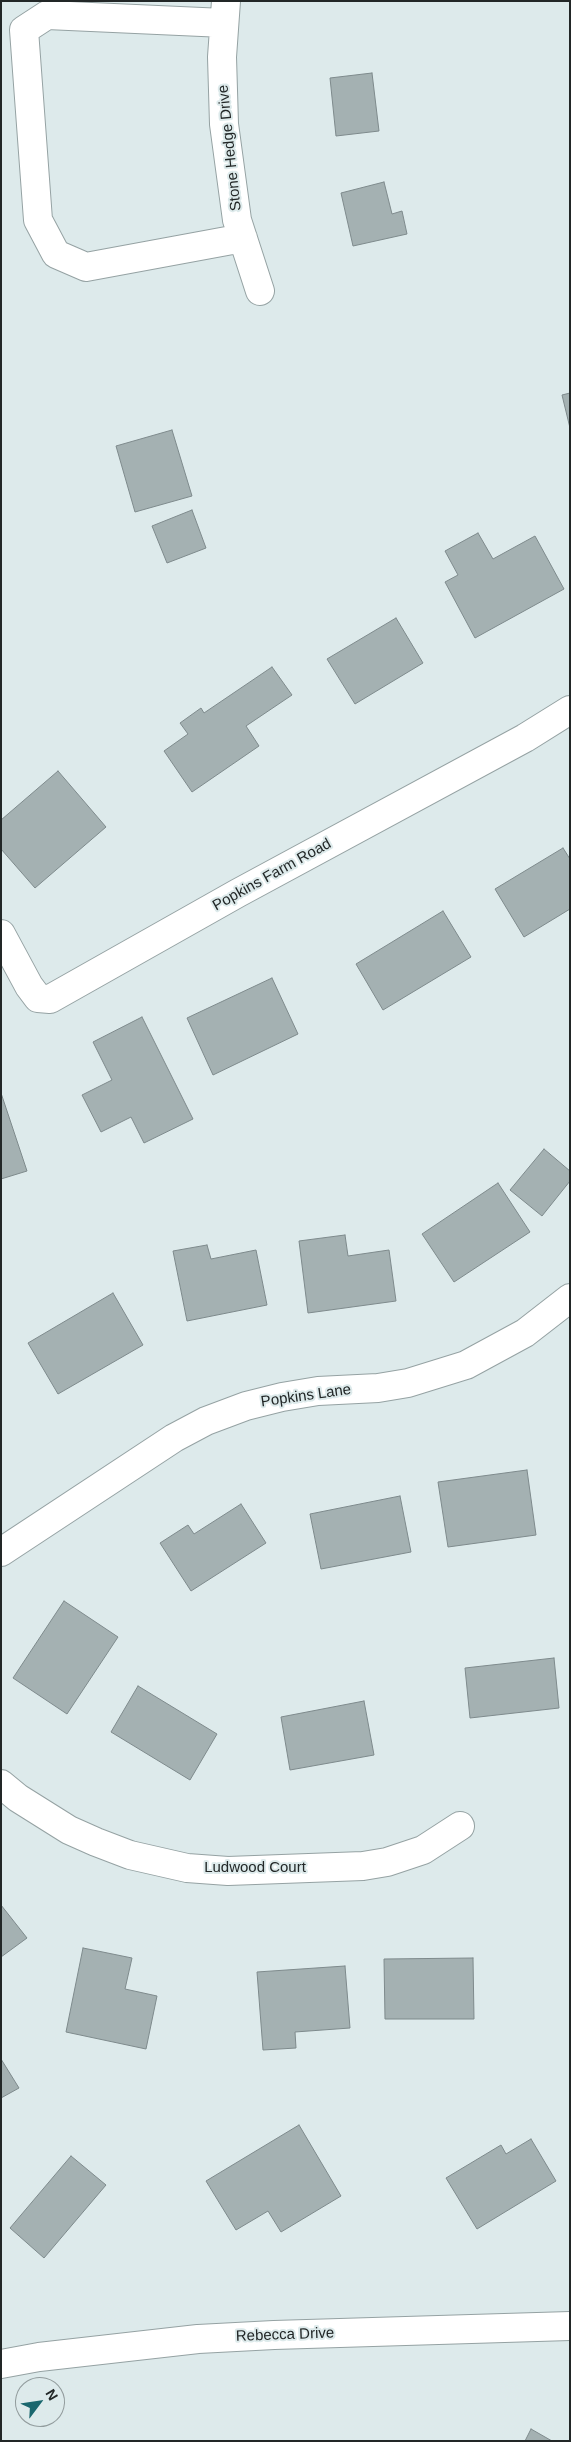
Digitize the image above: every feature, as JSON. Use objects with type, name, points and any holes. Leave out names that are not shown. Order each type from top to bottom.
[{"type":"street","name":"Stone Hedge Drive","points":[[225,12],[222,57],[224,124],[237,220],[260,291]]},
{"type":"street","points":[[225,12],[47,15],[24,30],[38,220],[56,254],[86,267],[243,238]]},
{"type":"street","name":"Popkins Farm Road","points":[[1,934],[38,998],[50,999],[247,889],[525,738],[570,710]]},
{"type":"street","name":"Popkins Lane","points":[[1,1552],[174,1438],[206,1421],[246,1406],[282,1397],[408,1383],[466,1365],[525,1334],[570,1298]]},
{"type":"street","name":"Ludwood Court","points":[[1,1784],[18,1798],[69,1830],[130,1855],[187,1868],[228,1871],[363,1866],[387,1862],[423,1850],[460,1826]]},
{"type":"street","name":"Rebecca Drive","points":[[1,2364],[39,2357],[198,2339],[284,2334],[570,2326]]},
{"type":"building","points":[[372,73],[379,131],[336,136],[330,78]]},
{"type":"building","points":[[384,182],[392,214],[402,211],[407,234],[353,246],[341,193]]},
{"type":"building","points":[[570,393],[570,428],[562,395]]},
{"type":"building","points":[[172,430],[192,496],[135,512],[116,446]]},
{"type":"building","points":[[192,510],[206,548],[167,563],[152,526]]},
{"type":"building","points":[[478,533],[493,559],[535,536],[564,589],[475,638],[445,582],[458,575],[445,551]]},
{"type":"building","points":[[396,618],[423,663],[355,704],[327,659]]},
{"type":"building","points":[[272,667],[292,695],[246,726],[259,746],[192,792],[164,751],[188,734],[180,723],[201,708],[204,713]]},
{"type":"building","points":[[58,771],[106,827],[35,888],[1,849],[1,820]]},
{"type":"building","points":[[563,848],[570,859],[570,909],[524,937],[495,889]]},
{"type":"building","points":[[443,911],[471,957],[383,1010],[356,964]]},
{"type":"building","points":[[272,978],[298,1034],[213,1075],[187,1018]]},
{"type":"building","points":[[142,1017],[193,1119],[144,1143],[131,1117],[101,1132],[82,1095],[112,1080],[93,1042]]},
{"type":"building","points":[[1,1093],[27,1171],[1,1179]]},
{"type":"building","points":[[544,1149],[570,1171],[570,1181],[542,1216],[510,1190]]},
{"type":"building","points":[[498,1183],[530,1232],[454,1282],[422,1234]]},
{"type":"building","points":[[345,1235],[348,1256],[389,1250],[396,1301],[308,1313],[299,1241]]},
{"type":"building","points":[[207,1245],[211,1259],[256,1250],[267,1305],[187,1321],[173,1251]]},
{"type":"building","points":[[113,1293],[143,1345],[58,1394],[28,1343]]},
{"type":"building","points":[[527,1470],[536,1535],[448,1547],[438,1482]]},
{"type":"building","points":[[400,1496],[411,1552],[321,1569],[310,1514]]},
{"type":"building","points":[[241,1504],[266,1543],[191,1591],[160,1543],[188,1525],[194,1534]]},
{"type":"building","points":[[64,1601],[118,1637],[67,1714],[13,1678]]},
{"type":"building","points":[[554,1658],[559,1708],[470,1718],[465,1668]]},
{"type":"building","points":[[138,1686],[217,1734],[190,1780],[111,1732]]},
{"type":"building","points":[[364,1701],[374,1755],[290,1770],[281,1717]]},
{"type":"building","points":[[1,1905],[27,1938],[1,1957]]},
{"type":"building","points":[[83,1948],[132,1958],[125,1989],[157,1996],[146,2049],[66,2032]]},
{"type":"building","points":[[473,1958],[474,2019],[385,2019],[384,1959]]},
{"type":"building","points":[[345,1966],[350,2028],[295,2032],[296,2048],[263,2050],[257,1972]]},
{"type":"building","points":[[1,2059],[19,2088],[1,2098]]},
{"type":"building","points":[[299,2125],[341,2196],[281,2232],[268,2211],[236,2230],[206,2181]]},
{"type":"building","points":[[531,2139],[556,2181],[477,2229],[446,2178],[501,2145],[506,2154]]},
{"type":"building","points":[[71,2156],[106,2185],[44,2258],[10,2228]]},
{"type":"building","points":[[531,2429],[552,2441],[525,2441]]}]
